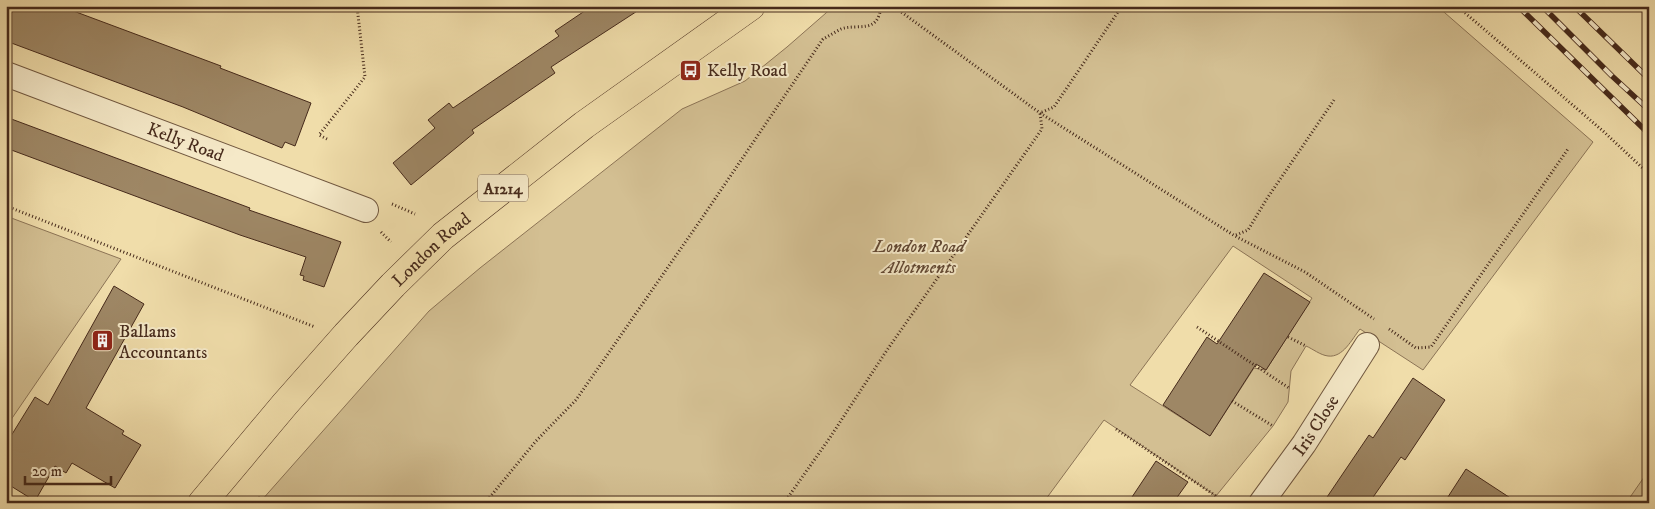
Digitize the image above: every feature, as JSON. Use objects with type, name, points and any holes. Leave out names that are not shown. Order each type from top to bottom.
[{"type":"main road","name":"London Road","points":[[202,503],[346,334],[443,236],[584,125],[751,6]]},
{"type":"street","name":"Kelly Road","points":[[6,74],[375,206]]},
{"type":"street","name":"Iris Close","points":[[1261,503],[1304,444],[1367,345]]},
{"type":"path","points":[[327,139],[319,135],[365,77],[357,6]]},
{"type":"path","points":[[485,503],[536,441],[576,400],[823,39],[842,29],[866,28],[876,21],[881,6]]},
{"type":"path","points":[[893,6],[1040,113],[1235,236],[1305,272],[1376,321]]},
{"type":"path","points":[[1040,113],[1054,107],[1122,6]]},
{"type":"path","points":[[1457,6],[1603,131],[1649,174]]},
{"type":"path","points":[[1235,236],[1248,230],[1266,200],[1334,100]]},
{"type":"path","points":[[784,503],[829,439],[887,350],[1042,129],[1040,113]]},
{"type":"path","points":[[1384,326],[1416,348],[1431,347],[1568,149]]},
{"type":"path","points":[[6,206],[323,330]]},
{"type":"path","points":[[375,206],[415,214]]},
{"type":"path","points":[[1197,327],[1289,388]]},
{"type":"path","points":[[1288,336],[1306,346]]},
{"type":"path","points":[[1232,401],[1273,426]]},
{"type":"path","points":[[1116,429],[1216,496]]},
{"type":"path","points":[[258,497],[261,503]]},
{"type":"green space","name":"London Road Allotments","points":[[834,6],[1437,6],[1593,142],[1423,370],[1360,329],[1343,351],[1333,356],[1322,354],[1306,346],[1291,371],[1288,402],[1273,426],[1216,496],[1104,420],[1043,503],[261,503],[429,311],[480,268],[682,109],[745,81]],"holes":[[[1233,246],[1312,298],[1266,370],[1254,368],[1210,436],[1130,385]]]},
{"type":"green space","points":[[6,216],[121,259],[6,427]]},
{"type":"green space","points":[[1649,470],[1649,503],[1626,503]]},
{"type":"building","points":[[6,6],[60,6],[221,66],[220,68],[311,103],[295,146],[285,142],[282,148],[183,107],[6,41]]},
{"type":"building","points":[[592,6],[645,6],[551,67],[555,73],[472,130],[474,133],[411,185],[393,163],[435,128],[428,120],[449,103],[453,108],[559,36],[555,31]]},
{"type":"building","points":[[6,117],[250,208],[249,210],[341,242],[324,287],[303,280],[304,276],[300,275],[306,257],[240,235],[6,148]]},
{"type":"building","points":[[1264,273],[1310,302],[1266,370],[1256,364],[1210,436],[1163,405],[1207,337],[1217,344]]},
{"type":"building","points":[[114,286],[144,304],[86,408],[124,431],[122,434],[141,445],[115,488],[72,463],[66,473],[55,466],[35,501],[6,483],[6,444],[35,397],[48,405]]},
{"type":"building","points":[[1413,378],[1445,400],[1405,460],[1401,457],[1369,503],[1323,503],[1369,435],[1373,438]]},
{"type":"building","points":[[1156,461],[1188,482],[1173,503],[1128,503]]},
{"type":"building","points":[[1466,469],[1518,503],[1444,503]]},
{"type":"railway","points":[[1518,6],[1649,134]]},
{"type":"railway","points":[[1542,6],[1649,110]]},
{"type":"railway","points":[[1574,6],[1649,79]]},
{"type":"place","name":"Kelly Road","points":[[691,70]]},
{"type":"place","name":"Ballams Accountants","points":[[103,341]]}]
